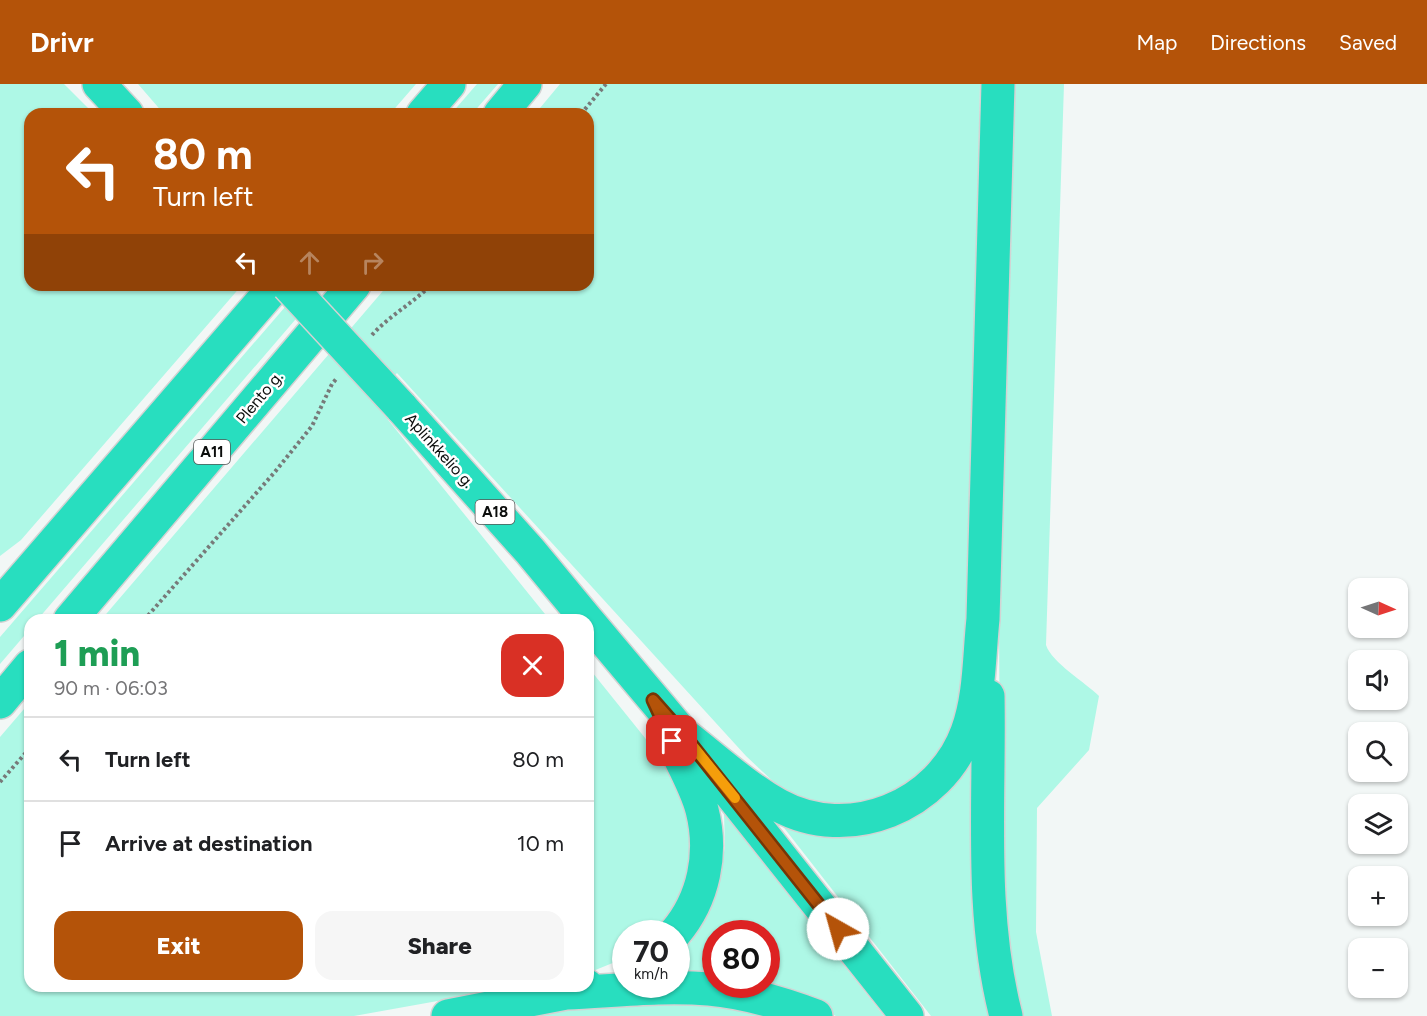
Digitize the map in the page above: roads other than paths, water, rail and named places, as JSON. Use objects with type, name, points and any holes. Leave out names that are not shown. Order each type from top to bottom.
[{"type":"highway","points":[[99,84],[121,108]]},
{"type":"highway","points":[[428,108],[449,84]]},
{"type":"highway","points":[[505,108],[525,84]]},
{"type":"highway","points":[[683,734],[779,806],[806,816],[838,821],[869,818],[905,805],[931,787],[951,765],[967,732],[975,698],[983,619],[996,84]]},
{"type":"highway","points":[[0,605],[271,291]]},
{"type":"highway","name":"Aplinkkelio g.","points":[[294,291],[530,551],[582,614]]},
{"type":"highway","name":"Plento g.","points":[[75,614],[349,291]]},
{"type":"highway","points":[[0,571],[75,519]]},
{"type":"highway","points":[[983,619],[988,697],[990,902],[994,956],[1006,1016]]},
{"type":"highway","name":"Aplinkkelio g.","points":[[594,628],[683,734],[907,1016]]},
{"type":"highway","points":[[0,702],[24,673]]},
{"type":"highway","points":[[653,700],[702,808],[706,829],[707,856],[702,886],[694,906],[684,920]]},
{"type":"highway","points":[[594,983],[612,977]]},
{"type":"highway","points":[[594,988],[709,989],[754,996],[816,1016]]},
{"type":"highway","points":[[448,1016],[562,992]]}]
